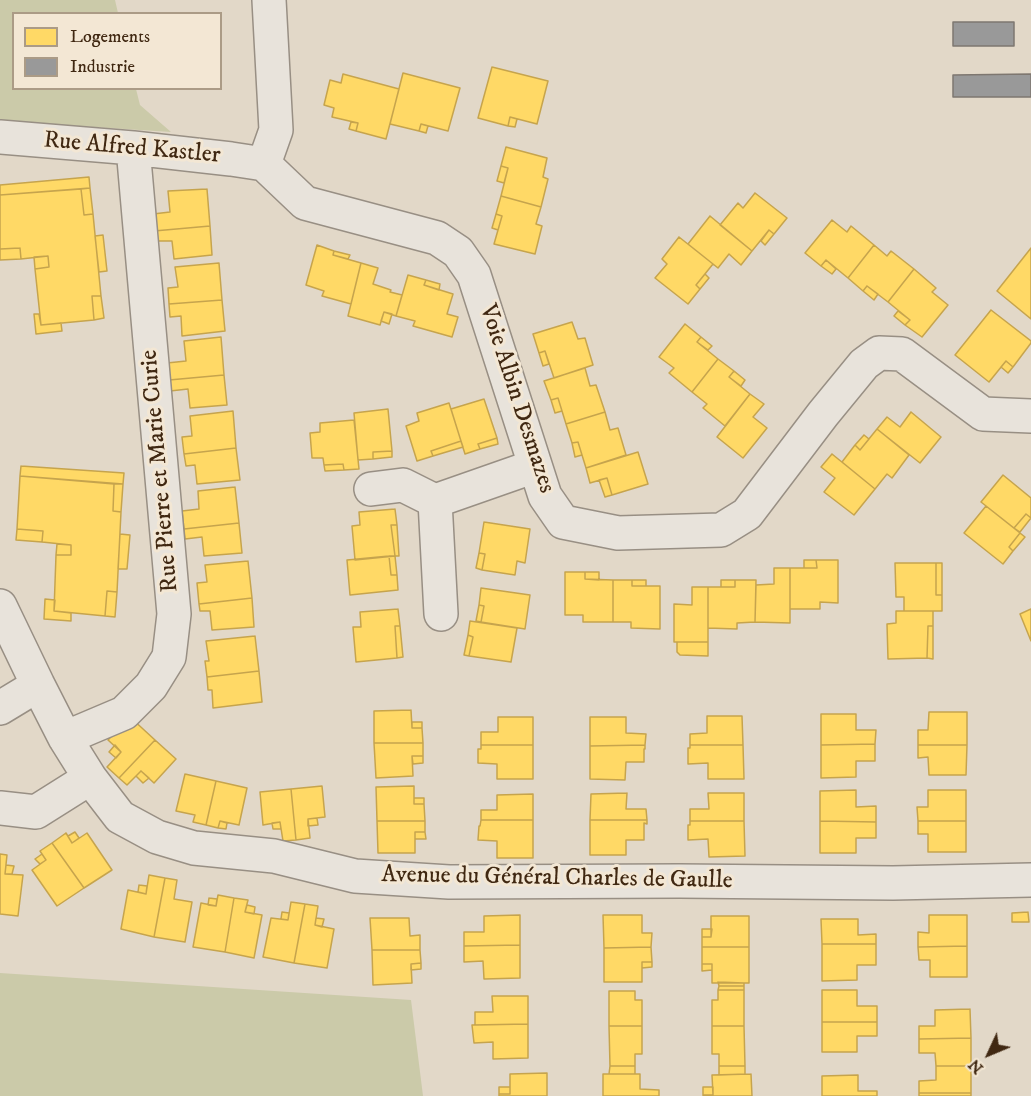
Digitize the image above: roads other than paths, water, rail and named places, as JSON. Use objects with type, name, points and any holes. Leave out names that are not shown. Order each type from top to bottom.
[{"type":"street","points":[[264,164],[276,130],[269,0]]},
{"type":"street","name":"Rue Alfred Kastler","points":[[0,137],[133,148],[264,164]]},
{"type":"street","name":"Rue Pierre et Marie Curie","points":[[65,738],[124,713],[151,686],[169,657],[174,614],[133,148]]},
{"type":"street","name":"Voie Albin Desmazes","points":[[264,164],[305,203],[436,238],[458,252],[474,274],[545,496],[563,522],[618,533],[721,530],[747,514],[864,364],[879,353],[902,354],[983,414],[1031,416]]},
{"type":"street","points":[[371,489],[403,485],[435,501],[536,466]]},
{"type":"street","points":[[435,501],[441,614]]},
{"type":"street","name":"Avenue du Général Charles de Gaulle","points":[[0,606],[65,738],[90,778],[120,817],[157,837],[194,848],[274,856],[355,876],[448,882],[893,883],[1031,880]]},
{"type":"street","points":[[0,708],[38,685]]},
{"type":"street","points":[[0,808],[36,812],[90,778]]}]
